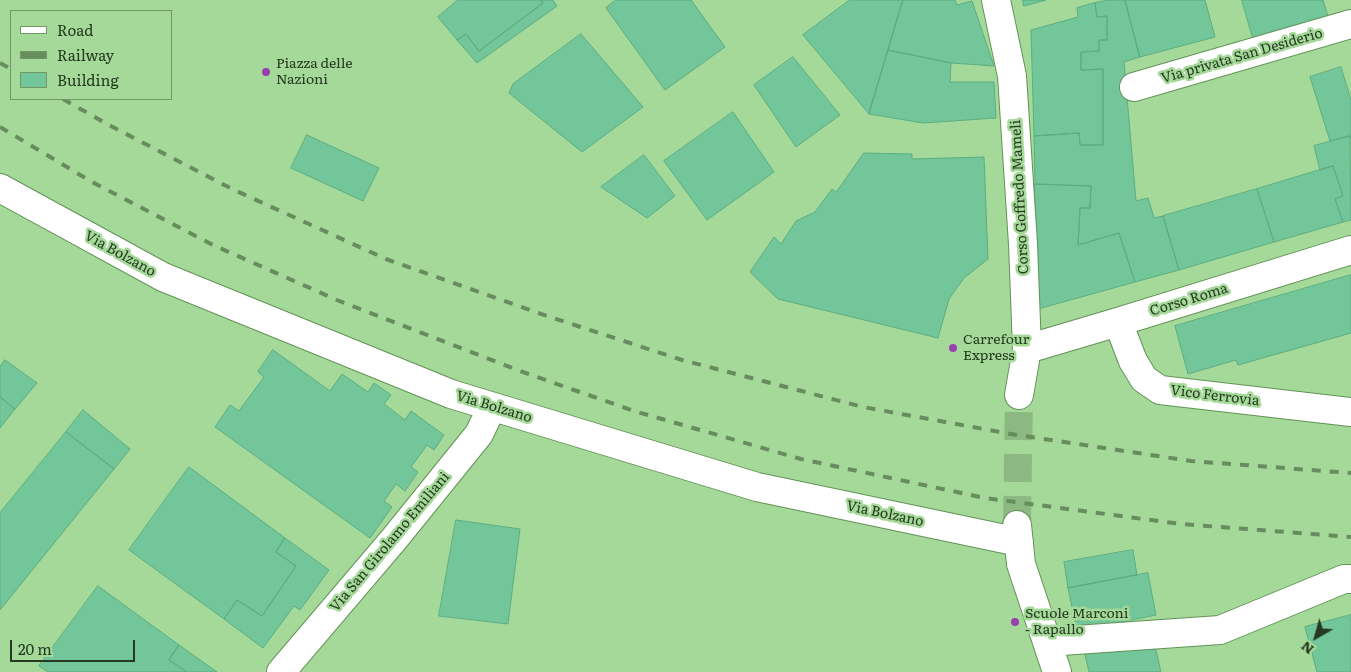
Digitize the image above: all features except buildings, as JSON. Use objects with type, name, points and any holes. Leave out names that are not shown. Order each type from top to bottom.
[{"type":"street","name":"Corso Goffredo Mameli","points":[[996,0],[1012,76],[1023,244],[1027,348],[1019,395]]},
{"type":"street","name":"Via privata San Desiderio","points":[[1134,87],[1351,24]]},
{"type":"street","name":"Via Bolzano","points":[[0,188],[163,277],[451,394],[756,487],[1018,533],[1021,564],[1047,642]]},
{"type":"street","name":"Corso Roma","points":[[1027,348],[1351,250]]},
{"type":"street","name":"Vico Ferrovia","points":[[1118,322],[1133,361],[1144,379],[1160,390],[1351,412]]},
{"type":"street","name":"Via San Girolamo Emiliani","points":[[281,672],[395,538],[479,434],[492,407]]},
{"type":"street","points":[[1057,672],[1047,642],[1220,630],[1344,579],[1351,579]]},
{"type":"tunnel","points":[[1017,524],[1019,395]]},
{"type":"railway","points":[[0,63],[10,68]]},
{"type":"railway","points":[[65,100],[232,189],[386,259],[547,316],[682,360],[863,407],[1011,434],[1191,461],[1351,473]]},
{"type":"railway","points":[[0,127],[92,182],[213,245],[337,300],[520,371],[634,411],[801,459],[985,498],[1181,524],[1351,537]]},
{"type":"place","name":"Piazza delle Nazioni","points":[[266,72]]},
{"type":"place","name":"Carrefour Express","points":[[953,348]]},
{"type":"place","name":"Scuole Marconi - Rapallo","points":[[1015,622]]}]
